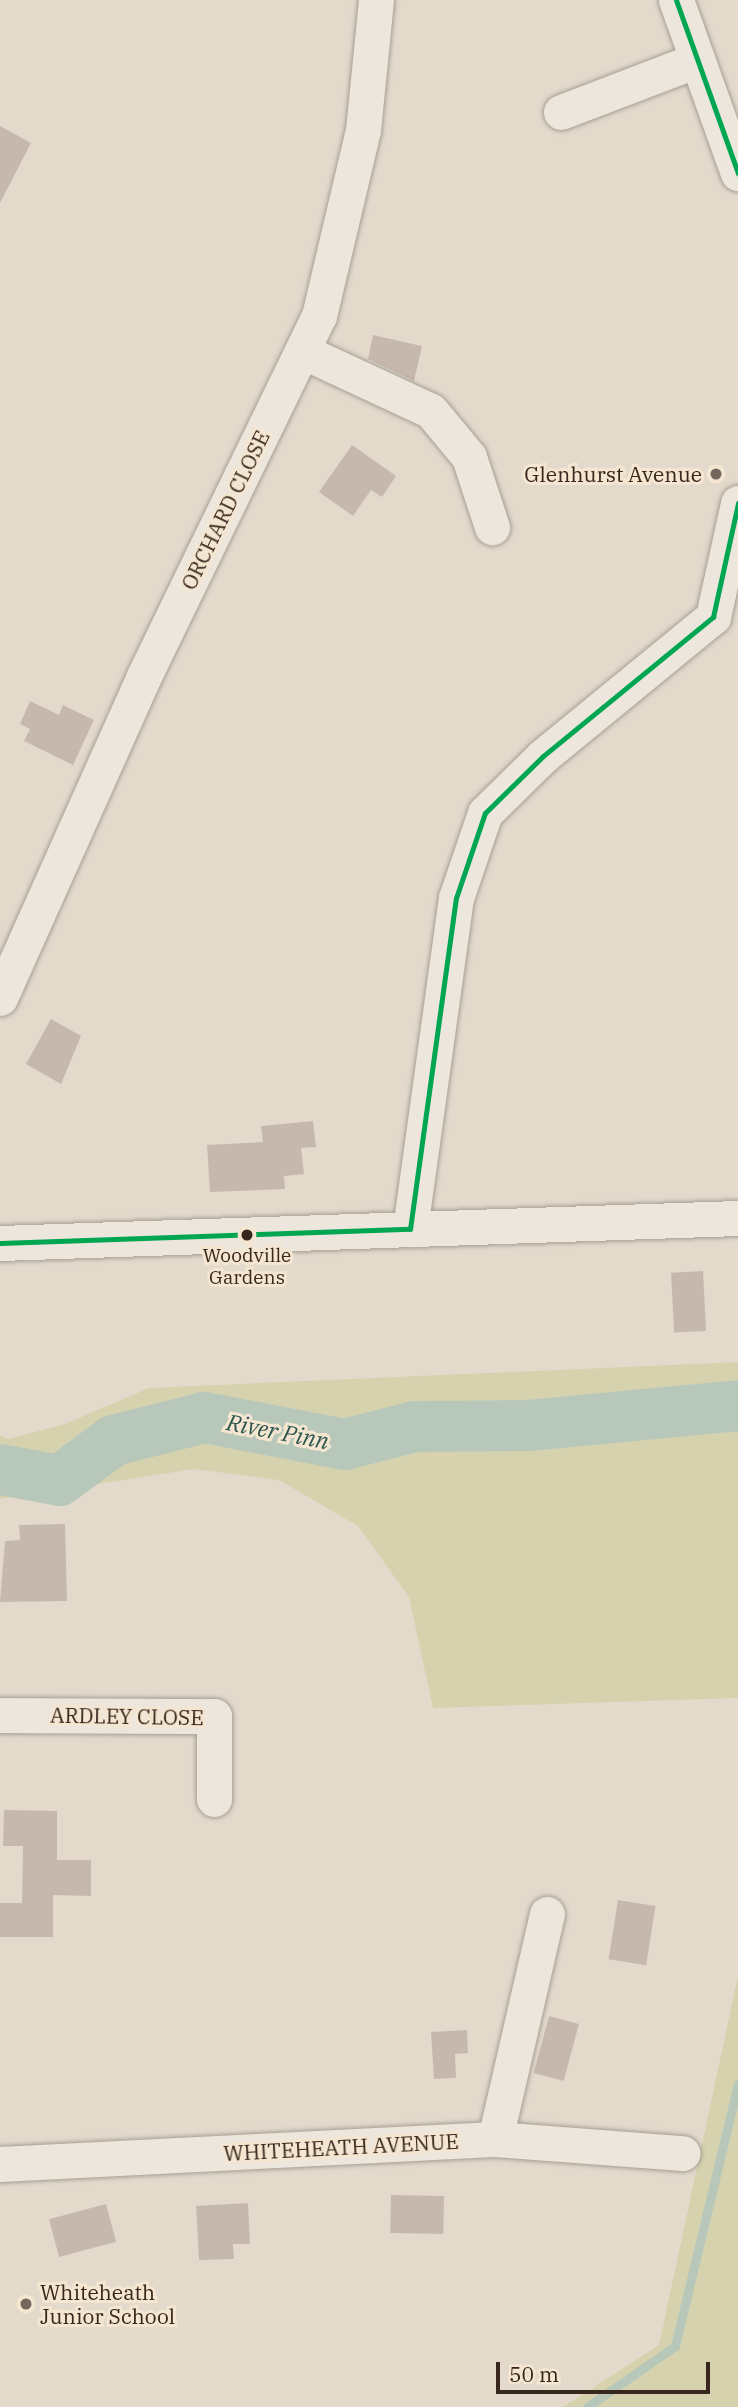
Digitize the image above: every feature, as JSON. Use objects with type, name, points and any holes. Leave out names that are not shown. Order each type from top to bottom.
[{"type":"street","name":"ORCHARD CLOSE","points":[[0,998],[144,676],[319,316],[363,130],[376,0]]},
{"type":"street","points":[[676,0],[738,173]]},
{"type":"street","points":[[561,112],[698,60]]},
{"type":"street","points":[[302,351],[431,411],[469,457],[492,527]]},
{"type":"street","points":[[410,1229],[456,898],[485,813],[543,756],[726,609],[738,503]]},
{"type":"street","points":[[0,1243],[738,1218]]},
{"type":"street","name":"ARDLEY CLOSE","points":[[0,1715],[214,1716],[214,1799]]},
{"type":"street","points":[[495,2139],[547,1914]]},
{"type":"street","name":"WHITEHEATH AVENUE","points":[[0,2164],[495,2139],[682,2152]]},
{"type":"shaded area","points":[[738,1362],[738,1698],[433,1708],[409,1597],[358,1526],[279,1480],[194,1469],[0,1499],[0,1435],[8,1439],[65,1424],[149,1388]]},
{"type":"shaded area","points":[[738,1976],[738,2407],[563,2407],[659,2345]]},
{"type":"building","points":[[0,126],[31,143],[0,203]]},
{"type":"building","points":[[373,335],[422,346],[414,381],[368,359]]},
{"type":"building","points":[[352,445],[396,476],[382,497],[371,490],[353,516],[319,492]]},
{"type":"building","points":[[30,701],[59,715],[63,705],[94,720],[73,765],[24,741],[30,729],[20,724]]},
{"type":"building","points":[[51,1019],[81,1036],[61,1084],[26,1064]]},
{"type":"building","points":[[313,1121],[316,1147],[301,1148],[304,1174],[284,1176],[285,1189],[210,1192],[207,1145],[263,1142],[261,1126]]},
{"type":"building","points":[[703,1271],[706,1331],[674,1333],[671,1273]]},
{"type":"building","points":[[65,1524],[67,1601],[0,1602],[5,1541],[20,1540],[19,1525]]},
{"type":"building","points":[[4,1810],[57,1811],[57,1860],[91,1860],[91,1896],[53,1895],[53,1937],[0,1937],[0,1903],[22,1903],[23,1846],[3,1846]]},
{"type":"building","points":[[618,1900],[656,1906],[646,1965],[609,1959]]},
{"type":"building","points":[[549,2016],[579,2024],[564,2081],[534,2073]]},
{"type":"building","points":[[467,2030],[468,2053],[455,2054],[456,2078],[434,2079],[431,2032]]},
{"type":"building","points":[[391,2195],[444,2196],[443,2234],[390,2233]]},
{"type":"building","points":[[248,2203],[250,2244],[233,2244],[234,2259],[199,2260],[196,2206]]},
{"type":"building","points":[[106,2204],[116,2242],[59,2257],[49,2219]]},
{"type":"waterway","name":"River Pinn","points":[[0,1469],[59,1480],[113,1440],[204,1417],[344,1444],[415,1426],[528,1425],[738,1405]]},
{"type":"waterway","points":[[587,2407],[675,2346],[738,2084]]},
{"type":"transit line","points":[[676,0],[738,173]]},
{"type":"transit line","points":[[0,1243],[410,1229],[456,898],[485,813],[543,756],[713,617],[738,503]]},
{"type":"place","name":"Glenhurst Avenue","points":[[716,474]]},
{"type":"place","name":"Woodville Gardens","points":[[247,1235]]},
{"type":"place","name":"Whiteheath Junior School","points":[[26,2304]]}]
